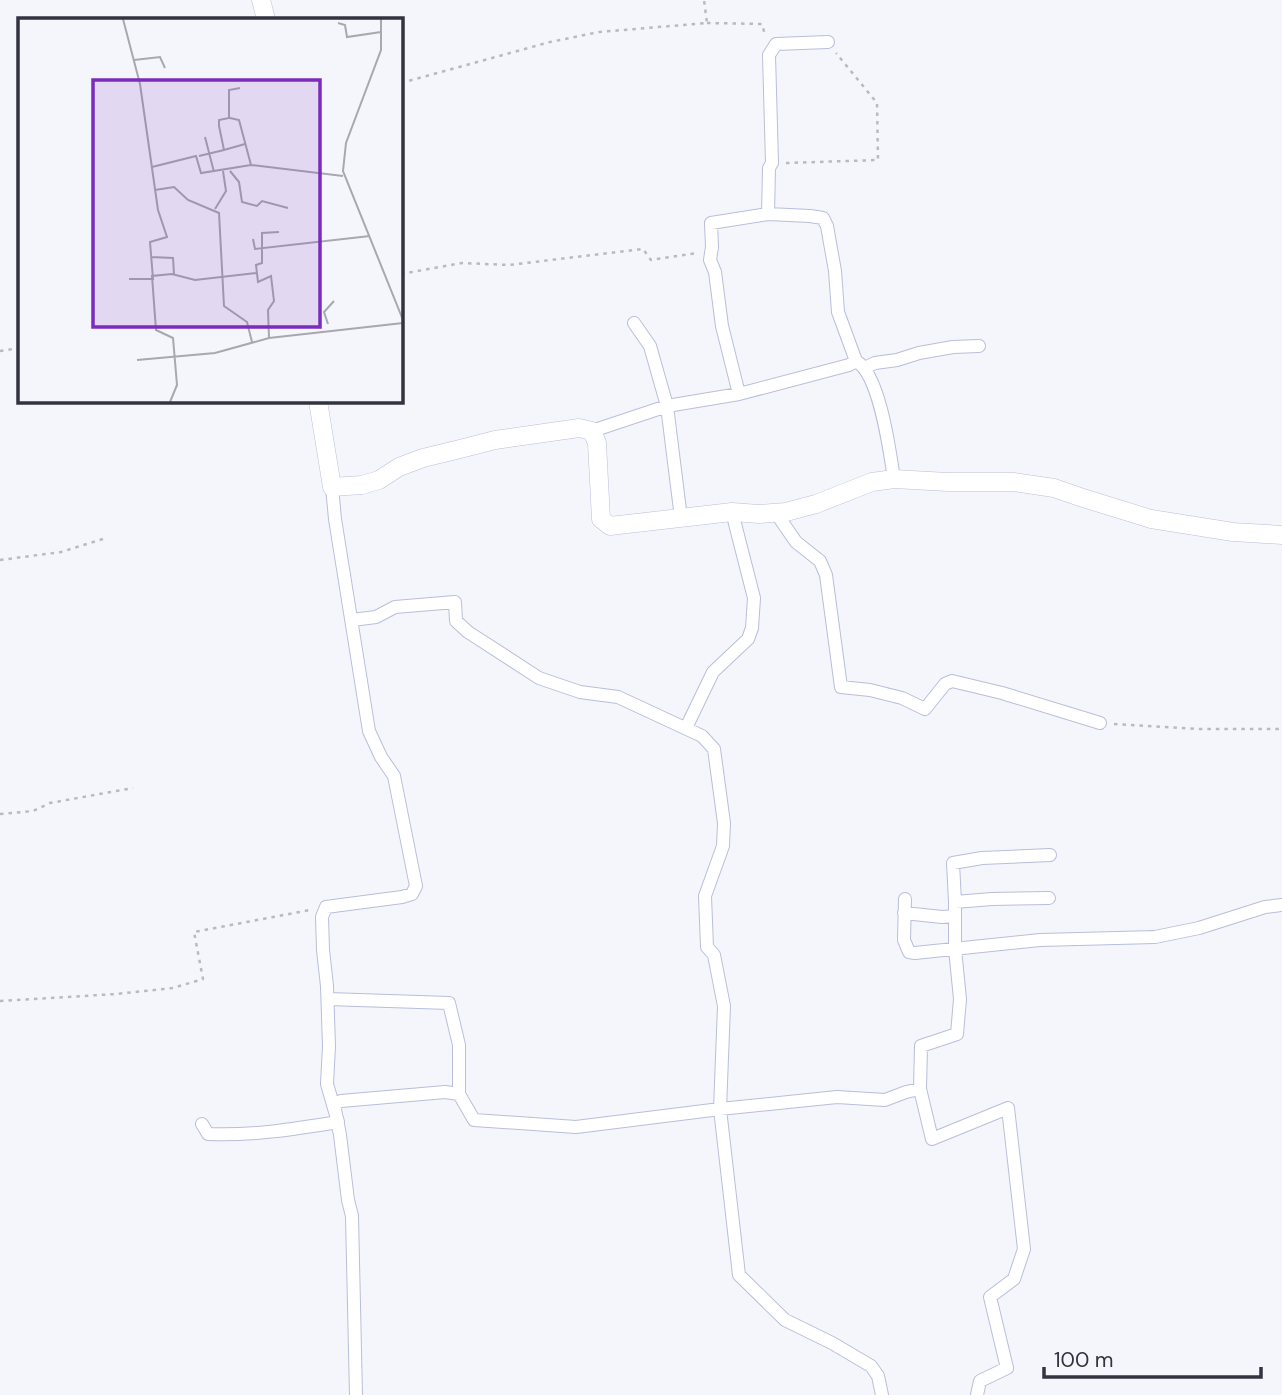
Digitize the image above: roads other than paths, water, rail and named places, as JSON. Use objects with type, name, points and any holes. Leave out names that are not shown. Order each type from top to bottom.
[{"type":"street","points":[[261,0],[265,18]]},
{"type":"street","points":[[768,214],[769,168],[772,163],[769,55],[776,44],[828,42]]},
{"type":"street","points":[[739,394],[722,326],[715,272],[710,260],[711,223],[768,214],[823,218],[827,226],[835,271],[838,312],[860,365],[877,395],[889,443],[894,479]]},
{"type":"street","points":[[634,323],[650,345],[667,406],[681,518]]},
{"type":"street","points":[[332,487],[362,485],[379,480],[399,467],[423,458],[495,440],[579,428],[592,431],[667,406],[739,394],[849,365],[897,360],[953,347],[979,346]]},
{"type":"street","points":[[318,402],[369,731],[394,776],[416,886],[412,894],[402,897],[326,907],[322,917],[328,999],[327,1084],[338,1122]]},
{"type":"street","points":[[592,431],[597,443],[601,520],[610,526],[732,512],[786,512],[816,504],[872,482],[894,479],[1014,482],[1054,488],[1151,519],[1233,532],[1282,535]]},
{"type":"street","points":[[686,728],[713,673],[748,639],[751,628],[754,598],[732,512]]},
{"type":"street","points":[[776,513],[796,542],[820,561],[826,575],[841,687],[870,690],[902,698],[925,709],[945,684],[952,681],[1100,723]]},
{"type":"street","points":[[352,620],[376,617],[395,607],[455,602],[456,621],[468,632],[539,678],[580,692],[618,697],[702,736],[714,749],[724,823],[723,845],[705,896],[707,947],[714,955],[724,1006],[720,1109],[739,1275],[785,1320],[871,1366],[878,1376],[882,1395]]},
{"type":"street","points":[[977,1395],[980,1381],[1007,1368],[990,1297],[1014,1279],[1024,1249],[1008,1108],[932,1139],[920,1089],[921,1046],[957,1034],[960,999],[955,949],[953,863],[982,858],[1050,855]]},
{"type":"street","points":[[955,902],[1049,898]]},
{"type":"street","points":[[905,899],[904,940],[909,952],[915,953],[1040,940],[1155,937],[1199,928],[1265,907],[1282,905]]},
{"type":"street","points":[[904,913],[955,916]]},
{"type":"street","points":[[328,999],[449,1003],[459,1045],[458,1094],[474,1120],[576,1127],[837,1097],[885,1100],[906,1091],[920,1089]]},
{"type":"street","points":[[356,1395],[352,1216],[334,1104],[341,1101],[445,1092],[458,1094]]},
{"type":"street","points":[[202,1124],[208,1134],[238,1135],[338,1122]]}]
